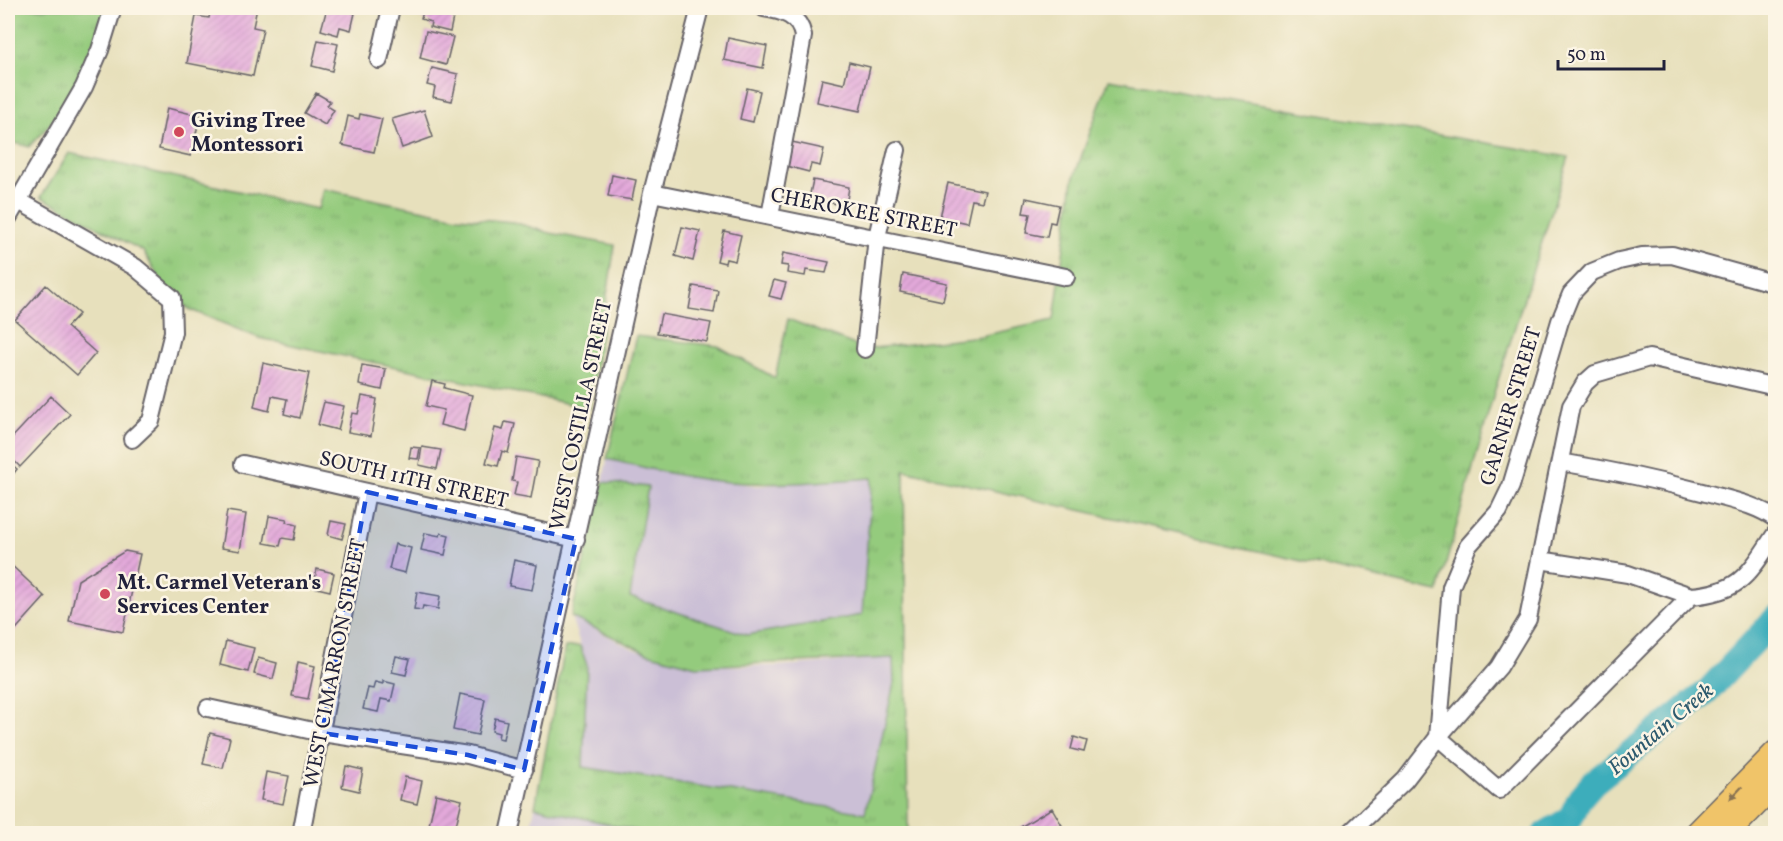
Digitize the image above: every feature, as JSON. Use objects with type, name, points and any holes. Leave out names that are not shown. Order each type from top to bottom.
[{"type":"highway","points":[[1697,834],[1776,753]]},
{"type":"highway","points":[[1726,834],[1776,783]]},
{"type":"street","points":[[8,218],[84,87],[100,50],[113,8]]},
{"type":"street","points":[[379,60],[391,8]]},
{"type":"street","name":"WEST COSTILLA STREET","points":[[509,834],[652,193],[700,8]]},
{"type":"street","points":[[764,8],[793,16],[801,25],[803,36],[770,216]]},
{"type":"street","points":[[865,349],[877,237],[897,150]]},
{"type":"street","name":"CHEROKEE STREET","points":[[652,193],[1066,277]]},
{"type":"street","points":[[19,201],[135,267],[172,298],[173,332],[151,420],[132,439]]},
{"type":"street","name":"GARNER STREET","points":[[1438,737],[1451,587],[1468,546],[1499,511],[1511,486],[1560,321],[1571,294],[1592,272],[1619,261],[1642,256],[1672,255],[1776,284]]},
{"type":"street","points":[[1349,834],[1405,780],[1438,737],[1499,667],[1528,619],[1571,406],[1585,383],[1595,374],[1649,358],[1776,387]]},
{"type":"street","points":[[1560,462],[1636,474],[1739,502],[1776,519]]},
{"type":"street","name":"SOUTH 11TH STREET","points":[[243,464],[576,539]]},
{"type":"street","name":"WEST CIMARRON STREET","points":[[301,834],[367,492]]},
{"type":"street","points":[[1540,560],[1628,574],[1691,596],[1717,594],[1737,584],[1752,568],[1776,533]]},
{"type":"street","points":[[1438,737],[1499,790],[1691,596]]},
{"type":"street","points":[[208,708],[322,733],[468,755],[524,771]]},
{"type":"highlighted area","points":[[367,492],[576,539],[524,770],[468,755],[322,733]]},
{"type":"shaded area","points":[[607,459],[666,473],[757,486],[872,477],[862,615],[747,635],[716,630],[630,597],[648,487],[603,482]]},
{"type":"shaded area","points":[[571,617],[633,649],[696,666],[778,666],[894,658],[894,683],[865,813],[583,767],[587,665]]},
{"type":"shaded area","points":[[535,807],[647,833],[529,834]]},
{"type":"green space","points":[[8,8],[113,8],[84,87],[29,147],[8,141]]},
{"type":"green space","points":[[1109,79],[1569,157],[1494,393],[1438,592],[904,470],[908,833],[647,833],[535,807],[565,647],[580,646],[587,665],[583,767],[865,813],[894,683],[893,658],[696,666],[647,653],[571,617],[603,482],[648,487],[630,597],[747,635],[862,615],[872,478],[783,483],[714,481],[607,459],[636,336],[718,346],[775,378],[788,319],[865,349],[981,336],[1054,320],[1073,180]]},
{"type":"green space","points":[[69,153],[318,209],[323,189],[458,217],[513,222],[550,233],[615,245],[589,408],[259,338],[191,310],[172,298],[143,251],[41,197]]},
{"type":"building","points":[[211,8],[257,8],[253,27],[263,29],[253,76],[187,63],[196,16],[209,18]]},
{"type":"building","points":[[327,8],[355,13],[351,30],[340,27],[338,35],[321,30]]},
{"type":"building","points":[[424,8],[455,8],[450,32],[430,27],[431,22],[421,19]]},
{"type":"building","points":[[426,31],[453,37],[446,65],[420,58]]},
{"type":"building","points":[[728,38],[767,46],[763,68],[724,60]]},
{"type":"building","points":[[318,40],[338,44],[332,71],[312,66]]},
{"type":"building","points":[[849,62],[870,67],[860,111],[817,102],[822,79],[844,84]]},
{"type":"building","points":[[432,68],[458,74],[452,101],[433,97],[435,87],[427,85]]},
{"type":"building","points":[[747,88],[760,91],[753,122],[740,119]]},
{"type":"building","points":[[316,93],[330,101],[327,106],[334,110],[325,125],[304,113]]},
{"type":"building","name":"Giving Tree Montessori","points":[[167,108],[200,116],[191,156],[159,149]]},
{"type":"building","points":[[424,110],[433,137],[402,148],[392,119]]},
{"type":"building","points":[[360,114],[382,119],[374,152],[342,145],[348,116],[359,119]]},
{"type":"building","points":[[792,142],[824,149],[820,166],[811,164],[809,172],[786,166]]},
{"type":"building","points":[[612,175],[636,180],[632,200],[608,196]]},
{"type":"building","points":[[813,180],[849,187],[846,206],[809,198]]},
{"type":"building","points":[[948,183],[985,191],[982,202],[972,200],[967,223],[940,217]]},
{"type":"building","points":[[1026,198],[1059,205],[1055,223],[1050,222],[1047,237],[1026,233],[1030,214],[1023,213]]},
{"type":"building","points":[[682,227],[700,231],[693,261],[675,256]]},
{"type":"building","points":[[724,231],[741,235],[735,261],[726,259],[725,263],[717,261]]},
{"type":"building","points":[[783,253],[829,262],[826,273],[806,270],[805,276],[787,273],[788,266],[781,265]]},
{"type":"building","points":[[903,274],[947,283],[943,301],[900,292]]},
{"type":"building","points":[[774,280],[786,283],[781,299],[769,296]]},
{"type":"building","points":[[46,285],[79,314],[67,327],[96,353],[77,375],[15,320]]},
{"type":"building","points":[[693,286],[718,290],[714,313],[689,309]]},
{"type":"building","points":[[661,314],[711,323],[707,342],[657,333]]},
{"type":"building","points":[[263,363],[309,373],[300,418],[284,414],[287,399],[272,396],[269,411],[254,407]]},
{"type":"building","points":[[362,365],[386,369],[382,390],[359,385]]},
{"type":"building","points":[[432,381],[445,384],[444,388],[472,395],[464,431],[440,425],[444,410],[426,406]]},
{"type":"building","points":[[51,396],[70,414],[20,467],[8,454],[8,442]]},
{"type":"building","points":[[362,396],[377,399],[371,436],[348,432],[352,413],[358,414]]},
{"type":"building","points":[[324,402],[344,406],[338,430],[318,425]]},
{"type":"building","points":[[505,422],[515,424],[508,453],[502,451],[498,466],[486,463],[495,428],[503,430]]},
{"type":"building","points":[[411,447],[420,448],[418,459],[409,458]]},
{"type":"building","points":[[422,447],[441,450],[437,469],[419,465]]},
{"type":"building","points":[[516,457],[538,461],[531,498],[514,495],[517,482],[512,481]]},
{"type":"building","points":[[8,461],[17,469],[8,481]]},
{"type":"building","points":[[227,511],[246,514],[240,551],[221,548]]},
{"type":"building","points":[[269,516],[287,519],[286,522],[297,525],[294,540],[282,538],[280,546],[264,543]]},
{"type":"building","points":[[331,521],[346,524],[342,539],[328,535]]},
{"type":"building","points":[[425,533],[449,535],[445,555],[421,550]]},
{"type":"building","points":[[395,544],[411,548],[405,573],[389,569]]},
{"type":"building","points":[[125,551],[140,554],[123,632],[69,621],[78,580]]},
{"type":"building","points":[[514,560],[537,565],[532,590],[509,586]]},
{"type":"building","points":[[8,562],[45,597],[8,638]]},
{"type":"building","points":[[317,569],[334,573],[330,591],[313,587]]},
{"type":"building","points":[[417,592],[440,596],[438,609],[423,606],[422,610],[414,609]]},
{"type":"building","points":[[226,641],[254,648],[248,672],[220,665]]},
{"type":"building","points":[[396,656],[410,659],[406,675],[392,672]]},
{"type":"building","points":[[258,658],[277,663],[273,679],[254,674]]},
{"type":"building","points":[[298,662],[315,666],[308,699],[292,696]]},
{"type":"building","points":[[383,681],[395,684],[391,701],[381,699],[378,712],[363,709],[368,688],[373,689],[375,682],[383,684]]},
{"type":"building","points":[[460,694],[485,699],[478,735],[453,730]]},
{"type":"building","points":[[495,718],[507,721],[503,739],[498,738],[499,733],[492,731]]},
{"type":"building","points":[[210,733],[230,738],[223,768],[203,764]]},
{"type":"building","points":[[1074,737],[1087,741],[1084,752],[1071,749]]},
{"type":"building","points":[[346,766],[363,770],[359,791],[342,787]]},
{"type":"building","points":[[266,772],[289,776],[283,804],[261,800]]},
{"type":"building","points":[[405,777],[422,781],[417,804],[400,800]]},
{"type":"building","points":[[436,794],[462,800],[454,834],[427,834]]},
{"type":"building","points":[[1052,808],[1067,834],[1009,834]]},
{"type":"waterway","name":"Fountain Creek","points":[[1545,834],[1570,819],[1580,798],[1594,782],[1707,692],[1776,618]]},
{"type":"place","name":"Giving Tree Montessori","points":[[179,132]]},
{"type":"place","name":"Mt. Carmel Veteran's Services Center","points":[[105,594]]}]
